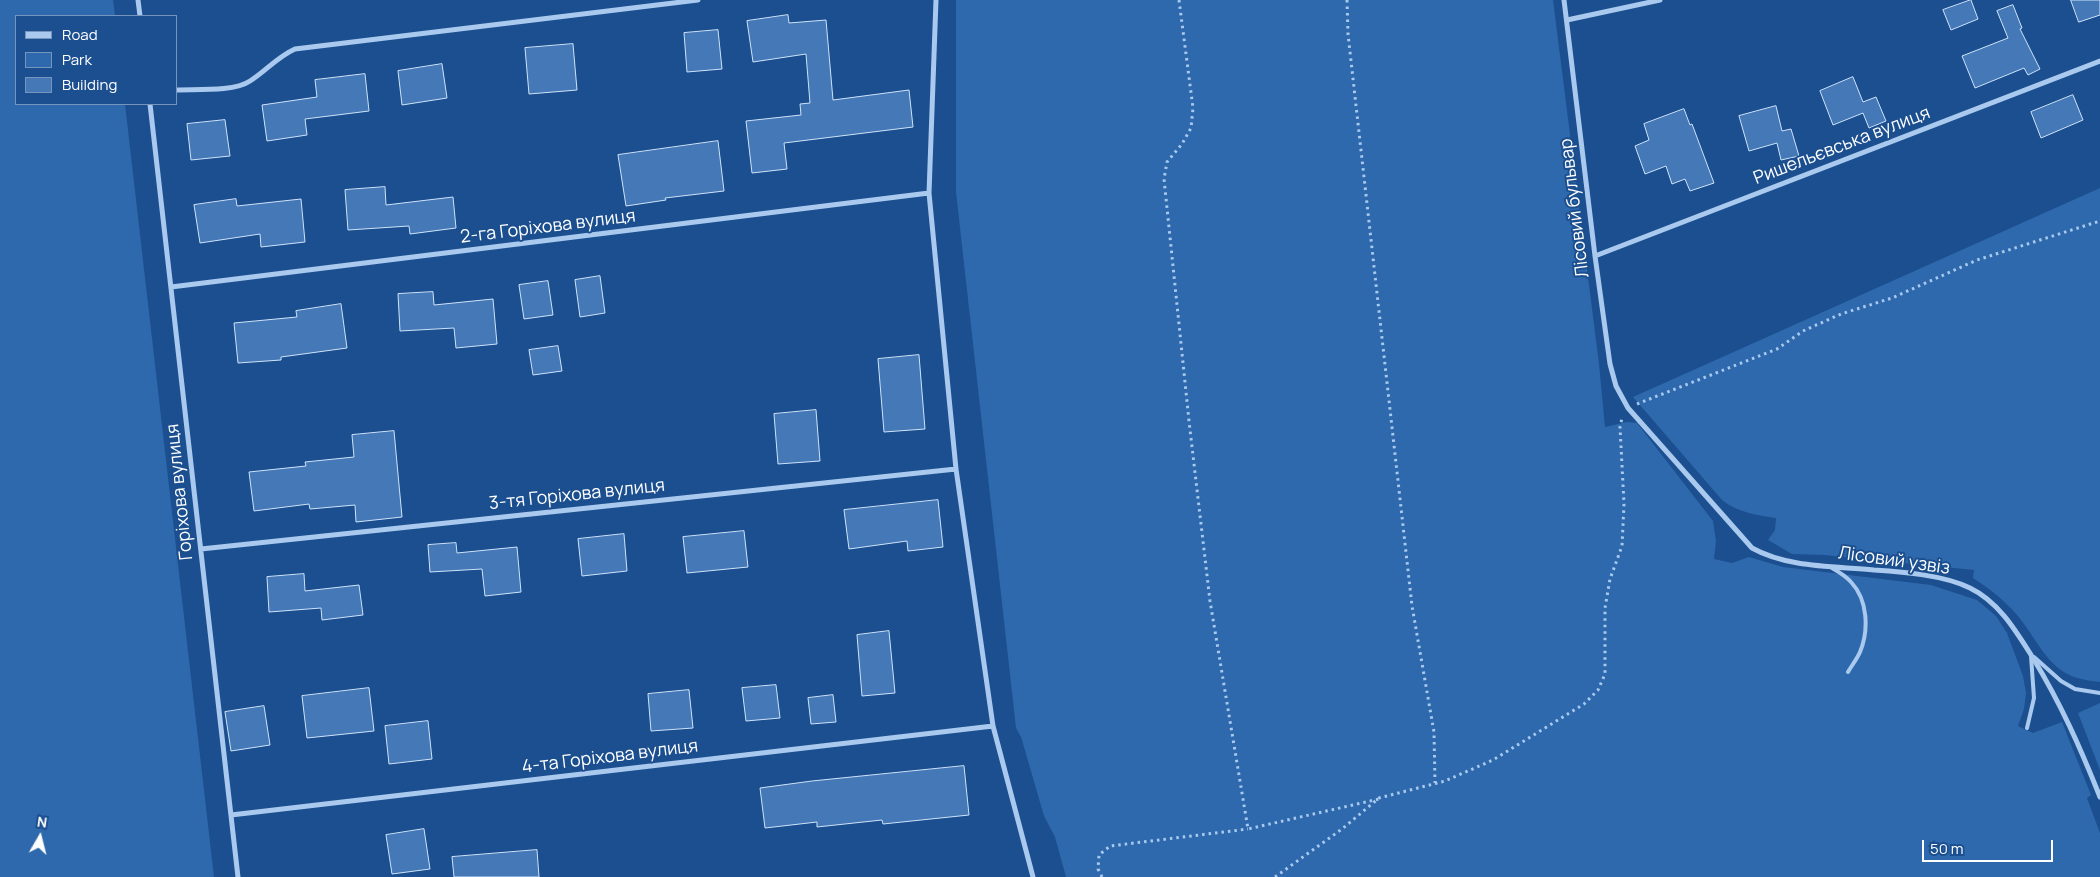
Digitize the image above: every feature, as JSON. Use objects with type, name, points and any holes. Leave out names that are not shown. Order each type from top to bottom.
[{"type":"street","points":[[138,0],[140,15]]},
{"type":"street","points":[[178,90],[232,87],[249,82],[283,54],[295,48],[698,0]]},
{"type":"street","points":[[936,0],[929,193],[956,469],[993,726],[1033,877]]},
{"type":"street","name":"Лісовий бульвар","points":[[1564,0],[1610,364],[1616,386],[1628,408]]},
{"type":"street","points":[[1567,20],[1660,0]]},
{"type":"street","name":"Ришельєвська вулиця","points":[[1595,256],[2100,61]]},
{"type":"street","name":"Горіхова вулиця","points":[[150,105],[238,877]]},
{"type":"street","name":"2-га Горіхова вулиця","points":[[171,287],[929,193]]},
{"type":"street","name":"Лісовий узвіз","points":[[1628,408],[1752,548],[1766,556],[1785,561],[1901,572],[1940,579],[1969,587],[1983,595],[2001,611],[2030,654],[2067,717],[2100,797]]},
{"type":"street","name":"3-тя Горіхова вулиця","points":[[200,549],[956,469]]},
{"type":"street","name":"4-та Горіхова вулиця","points":[[231,815],[993,726]]},
{"type":"lane","points":[[1829,565],[1851,581],[1860,594],[1865,607],[1864,639],[1860,652],[1848,672]]},
{"type":"lane","points":[[2030,654],[2061,681],[2075,689],[2100,693]]},
{"type":"lane","points":[[2027,728],[2034,698],[2030,654]]},
{"type":"path","points":[[1179,0],[1194,108],[1191,128],[1182,144],[1167,162],[1164,179],[1210,601],[1248,829]]},
{"type":"path","points":[[1347,0],[1350,53],[1412,606],[1434,732],[1435,783]]},
{"type":"path","points":[[1102,877],[1098,869],[1099,855],[1110,846],[1248,829],[1435,783],[1493,760],[1584,704],[1598,690],[1605,674],[1606,608],[1610,579],[1622,546],[1624,504],[1620,427],[1621,418],[1628,408],[1777,349],[1803,331],[1841,314],[1892,298],[1977,260],[2100,221]]},
{"type":"path","points":[[1275,877],[1342,829],[1379,798]]},
{"type":"green space","points":[[0,0],[113,0],[115,15],[15,15],[15,105],[125,105],[214,877],[0,877]]},
{"type":"green space","points":[[956,0],[1553,0],[1599,364],[1605,427],[1627,422],[1637,423],[1713,521],[1716,541],[1714,559],[1732,563],[1749,557],[1783,567],[1931,585],[1977,600],[1996,616],[2007,633],[2023,676],[2026,693],[2024,709],[2018,726],[2033,733],[2062,722],[2091,795],[2087,798],[2100,833],[2100,877],[1066,877],[1055,837],[1044,816],[1021,737],[1016,728],[956,192]]},
{"type":"green space","points":[[2100,188],[2100,682],[2077,678],[2067,674],[2050,660],[2012,610],[1973,578],[1974,570],[1824,555],[1792,554],[1768,540],[1775,530],[1776,518],[1741,511],[1722,500],[1633,397]]},
{"type":"green space","points":[[2100,703],[2100,770],[2078,713]]},
{"type":"building","points":[[1971,0],[1978,19],[1951,30],[1943,10]]},
{"type":"building","points":[[2071,0],[2100,0],[2100,15],[2079,22]]},
{"type":"building","points":[[2013,5],[2022,28],[2020,29],[2040,69],[2028,75],[2024,68],[1975,88],[1962,56],[2008,38],[1997,11]]},
{"type":"building","points":[[788,15],[789,23],[826,20],[833,100],[909,90],[913,127],[784,143],[787,169],[752,173],[746,121],[801,115],[800,104],[810,103],[806,54],[753,62],[747,21]]},
{"type":"building","points":[[718,30],[722,69],[687,72],[684,33]]},
{"type":"building","points":[[573,44],[577,90],[529,94],[525,48]]},
{"type":"building","points":[[442,64],[447,98],[402,105],[398,71]]},
{"type":"building","points":[[365,74],[369,111],[305,119],[307,135],[267,141],[262,105],[317,97],[315,80]]},
{"type":"building","points":[[1853,77],[1863,102],[1876,97],[1886,121],[1869,128],[1863,113],[1833,125],[1820,91]]},
{"type":"building","points":[[2073,95],[2083,120],[2041,138],[2031,112]]},
{"type":"building","points":[[1776,106],[1782,131],[1791,129],[1799,156],[1781,160],[1777,143],[1749,151],[1739,116]]},
{"type":"building","points":[[1684,109],[1690,125],[1692,124],[1714,183],[1690,191],[1685,179],[1672,184],[1666,166],[1645,174],[1635,146],[1649,140],[1644,124]]},
{"type":"building","points":[[225,120],[230,156],[191,160],[187,124]]},
{"type":"building","points":[[718,141],[724,191],[665,198],[666,200],[626,206],[618,155]]},
{"type":"building","points":[[385,187],[386,205],[453,197],[456,228],[410,234],[409,226],[348,230],[345,190]]},
{"type":"building","points":[[236,199],[237,206],[301,199],[305,242],[261,247],[260,234],[200,243],[194,205]]},
{"type":"building","points":[[600,276],[605,313],[580,317],[575,280]]},
{"type":"building","points":[[548,281],[553,315],[524,319],[519,285]]},
{"type":"building","points":[[433,292],[434,305],[493,299],[497,344],[456,348],[454,328],[400,331],[398,294]]},
{"type":"building","points":[[341,304],[347,348],[281,357],[281,360],[238,363],[234,323],[297,317],[296,311]]},
{"type":"building","points":[[558,346],[562,371],[533,375],[529,350]]},
{"type":"building","points":[[919,355],[925,429],[884,432],[878,359]]},
{"type":"building","points":[[816,410],[820,461],[778,464],[774,414]]},
{"type":"building","points":[[394,431],[402,517],[356,522],[355,505],[310,509],[309,504],[254,511],[249,472],[306,466],[305,462],[354,457],[352,435]]},
{"type":"building","points":[[938,500],[943,547],[908,551],[907,541],[849,549],[844,510]]},
{"type":"building","points":[[744,531],[748,567],[687,573],[683,537]]},
{"type":"building","points":[[624,534],[627,571],[582,576],[578,539]]},
{"type":"building","points":[[456,543],[457,553],[517,547],[521,592],[485,596],[482,569],[430,572],[428,545]]},
{"type":"building","points":[[304,574],[305,591],[359,585],[363,615],[322,620],[321,608],[269,612],[267,577]]},
{"type":"building","points":[[889,631],[895,693],[862,696],[857,635]]},
{"type":"building","points":[[776,685],[780,718],[746,721],[742,688]]},
{"type":"building","points":[[369,688],[374,731],[307,738],[302,696]]},
{"type":"building","points":[[689,690],[693,728],[651,731],[648,694]]},
{"type":"building","points":[[833,695],[836,722],[811,724],[808,698]]},
{"type":"building","points":[[264,706],[270,745],[231,751],[225,712]]},
{"type":"building","points":[[428,721],[432,759],[389,764],[385,726]]},
{"type":"building","points":[[964,766],[969,815],[883,824],[882,820],[817,827],[817,822],[765,828],[760,788]]},
{"type":"building","points":[[424,829],[430,869],[392,874],[386,835]]},
{"type":"building","points":[[537,850],[539,877],[454,877],[452,857]]}]
